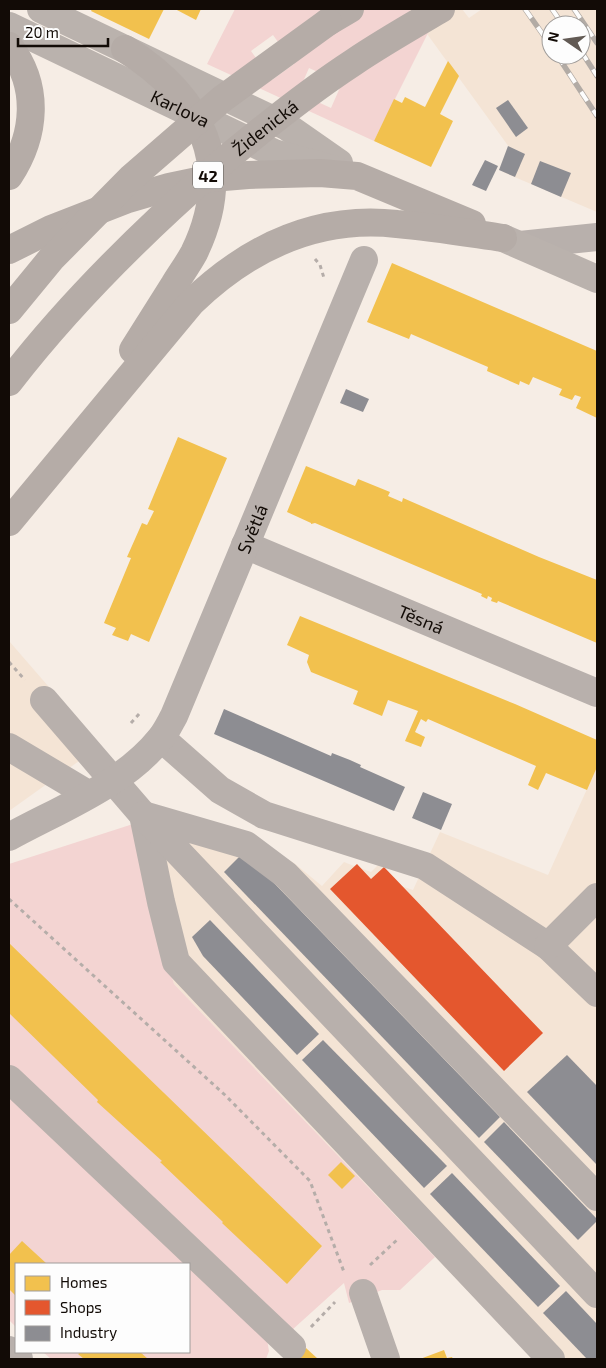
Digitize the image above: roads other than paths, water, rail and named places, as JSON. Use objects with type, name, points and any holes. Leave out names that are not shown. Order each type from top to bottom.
[{"type":"highway","points":[[9,310],[51,259],[131,178],[222,99],[328,22],[350,9]]},
{"type":"highway","name":"Židenická","points":[[9,382],[37,345],[91,286],[172,206],[258,132],[354,62],[442,9]]},
{"type":"highway","points":[[9,46],[26,77],[31,110],[30,127],[25,146],[9,176]]},
{"type":"highway","points":[[78,438],[193,253],[203,230],[209,205],[212,178],[211,158],[200,125],[180,96],[165,79],[147,63],[125,49]]},
{"type":"highway","name":"42","points":[[9,250],[89,213],[169,187],[212,178],[284,173],[357,176]]},
{"type":"highway","name":"Karlova","points":[[357,176],[511,241]]},
{"type":"highway","name":"42","points":[[9,522],[191,303],[210,284],[252,254],[275,242],[300,233],[347,224],[396,223],[511,241]]},
{"type":"main road","name":"Karlova","points":[[41,9],[286,126],[357,176]]},
{"type":"main road","name":"Karlova","points":[[9,26],[274,152],[357,176]]},
{"type":"main road","name":"Karlova","points":[[511,241],[597,279]]},
{"type":"street","points":[[511,241],[597,237]]},
{"type":"street","name":"Světlá","points":[[9,837],[115,781],[137,763],[161,738],[174,716],[364,260]]},
{"type":"street","name":"Těsná","points":[[245,545],[597,693]]},
{"type":"street","points":[[44,700],[143,815],[597,1294]]},
{"type":"street","points":[[161,738],[220,790],[264,815],[425,866],[548,946],[597,993]]},
{"type":"street","points":[[9,748],[88,794]]},
{"type":"street","points":[[143,815],[246,845],[286,874],[597,1198]]},
{"type":"street","points":[[143,815],[176,962],[551,1359]]},
{"type":"street","points":[[548,946],[597,897]]},
{"type":"street","points":[[9,1078],[292,1347]]},
{"type":"street","points":[[355,1285],[386,1359]]},
{"type":"street","points":[[9,1350],[19,1359]]},
{"type":"railway","points":[[525,9],[541,32]]},
{"type":"railway","points":[[552,9],[556,15]]},
{"type":"railway","points":[[574,9],[597,43]]},
{"type":"railway","points":[[564,65],[597,116]]},
{"type":"railway","points":[[590,65],[597,76]]}]
